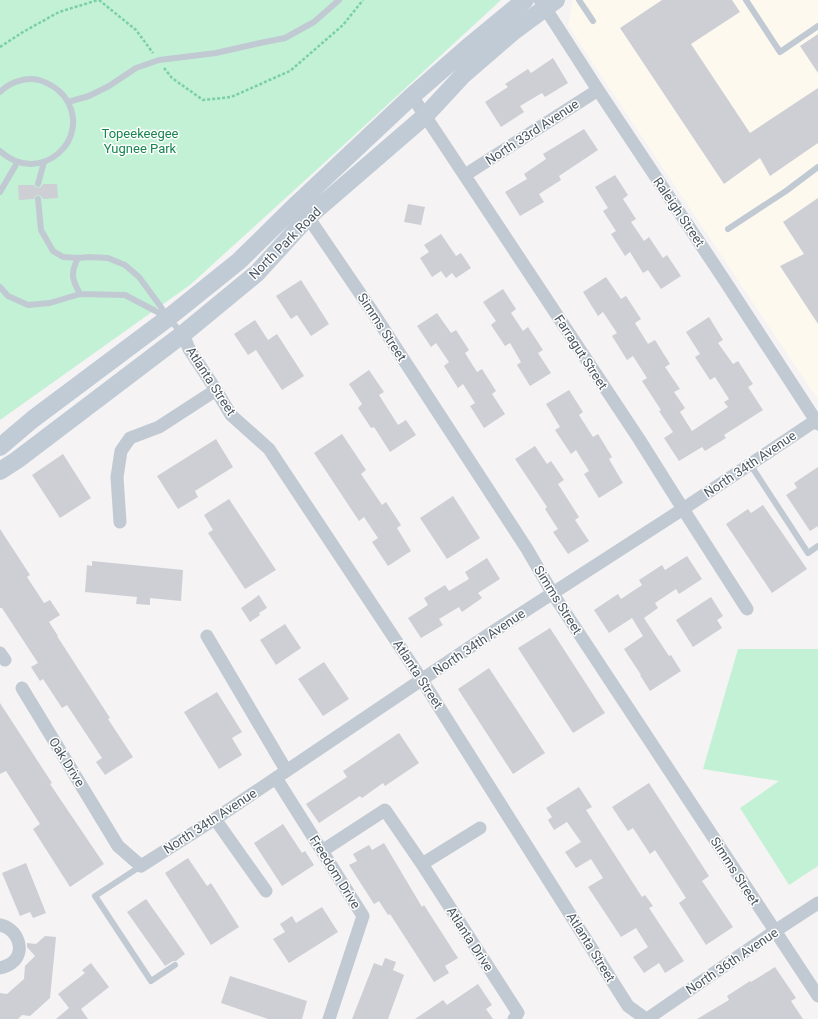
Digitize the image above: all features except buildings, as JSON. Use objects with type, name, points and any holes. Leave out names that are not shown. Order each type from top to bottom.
[{"type":"street","name":"North Park Road","points":[[0,447],[33,419],[168,318],[242,258],[412,96],[525,0]]},
{"type":"street","name":"North Park Road","points":[[0,472],[183,334],[257,273],[308,218],[425,116],[463,75],[547,2]]},
{"type":"street","name":"Raleigh Street","points":[[547,2],[598,90],[817,421]]},
{"type":"street","name":"North 33rd Avenue","points":[[465,175],[598,90]]},
{"type":"street","name":"Farragut Street","points":[[412,96],[639,439],[682,509],[747,609]]},
{"type":"street","name":"Simms Street","points":[[297,204],[365,301],[527,549],[553,594],[818,996]]},
{"type":"street","name":"Atlanta Street","points":[[183,334],[189,349],[231,415],[269,449],[422,680],[628,1006],[646,1019]]},
{"type":"street","points":[[120,522],[117,477],[121,451],[130,438],[159,427],[216,390]]},
{"type":"street","name":"North 34th Avenue","points":[[141,866],[215,819],[488,635],[817,421]]},
{"type":"street","name":"Freedom Drive","points":[[207,636],[322,851],[363,916],[329,1019]]},
{"type":"street","name":"Oak Drive","points":[[22,688],[118,846],[141,866]]},
{"type":"street","name":"Atlanta Drive","points":[[322,851],[385,810],[422,864],[516,1016]]},
{"type":"street","points":[[215,819],[266,891]]},
{"type":"street","points":[[422,864],[480,828]]},
{"type":"street","name":"North 36th Avenue","points":[[646,1019],[818,903]]},
{"type":"street","points":[[0,925],[12,930],[18,937],[20,946],[14,961],[7,966],[0,968]]},
{"type":"lane","points":[[68,102],[89,96],[109,86],[136,68],[159,60],[216,53],[285,38],[314,22],[339,0]]},
{"type":"lane","points":[[579,0],[593,22]]},
{"type":"lane","points":[[746,0],[780,52],[818,26]]},
{"type":"lane","points":[[0,92],[5,87],[18,81],[32,79],[47,82],[59,90],[68,102],[73,116],[72,131],[67,144],[57,155],[44,162],[31,165],[18,163],[6,157],[0,151]]},
{"type":"lane","points":[[38,184],[44,162]]},
{"type":"lane","points":[[0,192],[18,163]]},
{"type":"lane","points":[[728,229],[760,209],[818,167]]},
{"type":"lane","points":[[38,199],[41,230],[53,251],[63,257],[78,258],[89,256],[108,258],[125,265],[139,278],[168,318],[183,334]]},
{"type":"lane","points":[[78,258],[74,266],[73,280],[80,294]]},
{"type":"lane","points":[[0,287],[8,296],[28,305],[50,303],[80,294],[125,294],[168,318]]},
{"type":"lane","points":[[750,464],[808,553],[818,546]]},
{"type":"lane","points":[[141,866],[95,896],[151,981],[175,965]]},
{"type":"path","points":[[0,47],[59,12],[98,0]]},
{"type":"shaded area","points":[[573,0],[818,0],[818,400],[568,26]]},
{"type":"green space","name":"Topeekeegee Yugnee Park","points":[[0,0],[501,0],[190,285],[0,420]]},
{"type":"green space","points":[[738,649],[818,649],[818,866],[789,885],[740,808],[779,781],[703,769]]}]
